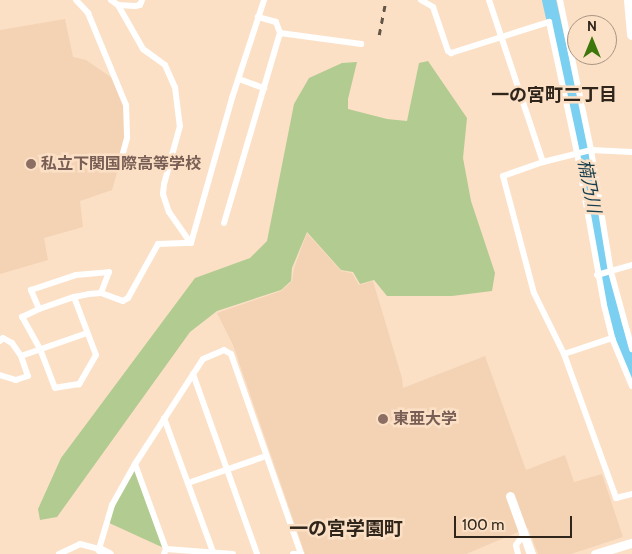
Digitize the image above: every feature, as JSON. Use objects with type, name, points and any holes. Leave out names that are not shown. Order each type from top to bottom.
[{"type":"main road","points":[[629,0],[632,35]]},
{"type":"street","points":[[76,0],[88,13],[126,105],[127,138],[120,165]]},
{"type":"street","points":[[112,0],[118,5],[143,49],[165,65],[174,87],[180,126],[163,194],[169,212],[191,243]]},
{"type":"street","points":[[118,5],[140,5],[142,0]]},
{"type":"street","points":[[191,243],[239,78],[264,0]]},
{"type":"street","points":[[421,0],[433,7],[448,51],[451,53],[549,22],[576,153],[597,275],[612,338],[632,386]]},
{"type":"street","points":[[489,0],[543,162]]},
{"type":"street","points":[[560,0],[591,150],[611,272],[632,349]]},
{"type":"street","points":[[224,223],[280,33],[276,22],[258,17]]},
{"type":"street","points":[[280,33],[361,44]]},
{"type":"street","points":[[239,78],[264,88]]},
{"type":"street","points":[[632,152],[591,150],[543,162],[503,176],[534,293],[564,354],[616,498],[632,494]]},
{"type":"street","points":[[74,297],[96,355],[79,384],[55,388],[40,349],[22,317],[74,297],[101,293],[123,301],[128,298],[158,244],[191,243]]},
{"type":"street","points":[[597,275],[632,265]]},
{"type":"street","points":[[39,309],[31,290],[76,275],[109,272],[101,293]]},
{"type":"street","points":[[21,356],[87,333]]},
{"type":"street","points":[[0,341],[3,338],[12,343],[21,356],[28,376],[16,380],[0,375]]},
{"type":"street","points":[[564,354],[612,338]]},
{"type":"street","points":[[99,549],[112,505],[135,464],[203,359],[224,350],[231,354],[301,554],[293,554]]},
{"type":"street","points":[[193,374],[256,554]]},
{"type":"street","points":[[164,418],[213,552]]},
{"type":"street","points":[[188,483],[263,457]]},
{"type":"street","points":[[135,464],[165,552],[233,554]]},
{"type":"street","points":[[510,496],[531,554]]},
{"type":"street","points":[[518,554],[516,545],[524,534]]},
{"type":"street","points":[[595,554],[632,543]]},
{"type":"street","points":[[59,554],[80,544],[109,554]]},
{"type":"shaded area","points":[[65,19],[73,57],[86,60],[118,82],[126,105],[127,138],[112,190],[80,201],[83,227],[44,238],[48,260],[0,274],[0,30]]},
{"type":"shaded area","name":"東亜大学","points":[[307,233],[341,271],[352,273],[359,285],[373,281],[402,378],[403,388],[485,356],[526,470],[565,455],[574,482],[602,474],[623,537],[571,554],[538,554],[528,528],[466,554],[305,554],[233,345],[217,313],[281,291],[292,281],[294,268]]},
{"type":"green space","points":[[428,61],[467,118],[463,158],[471,201],[495,273],[492,291],[452,296],[387,296],[374,280],[360,284],[353,272],[341,270],[307,232],[292,268],[291,281],[281,290],[217,311],[190,332],[57,517],[40,520],[38,509],[61,458],[195,278],[250,258],[267,241],[294,104],[309,78],[342,63],[357,62],[348,99],[348,109],[387,119],[407,121],[419,63]]},
{"type":"green space","points":[[135,464],[166,549],[107,522]]},
{"type":"waterway","name":"楠乃川","points":[[549,0],[582,146],[615,325],[632,372]]},
{"type":"railway","points":[[379,35],[386,0]]},
{"type":"place","name":"私立下関国際高等学校","points":[[31,164]]},
{"type":"place","name":"東亜大学","points":[[383,419]]},
{"type":"district","name":"一の宮町二丁目","points":[[554,95]]},
{"type":"district","name":"一の宮学園町","points":[[346,529]]}]
